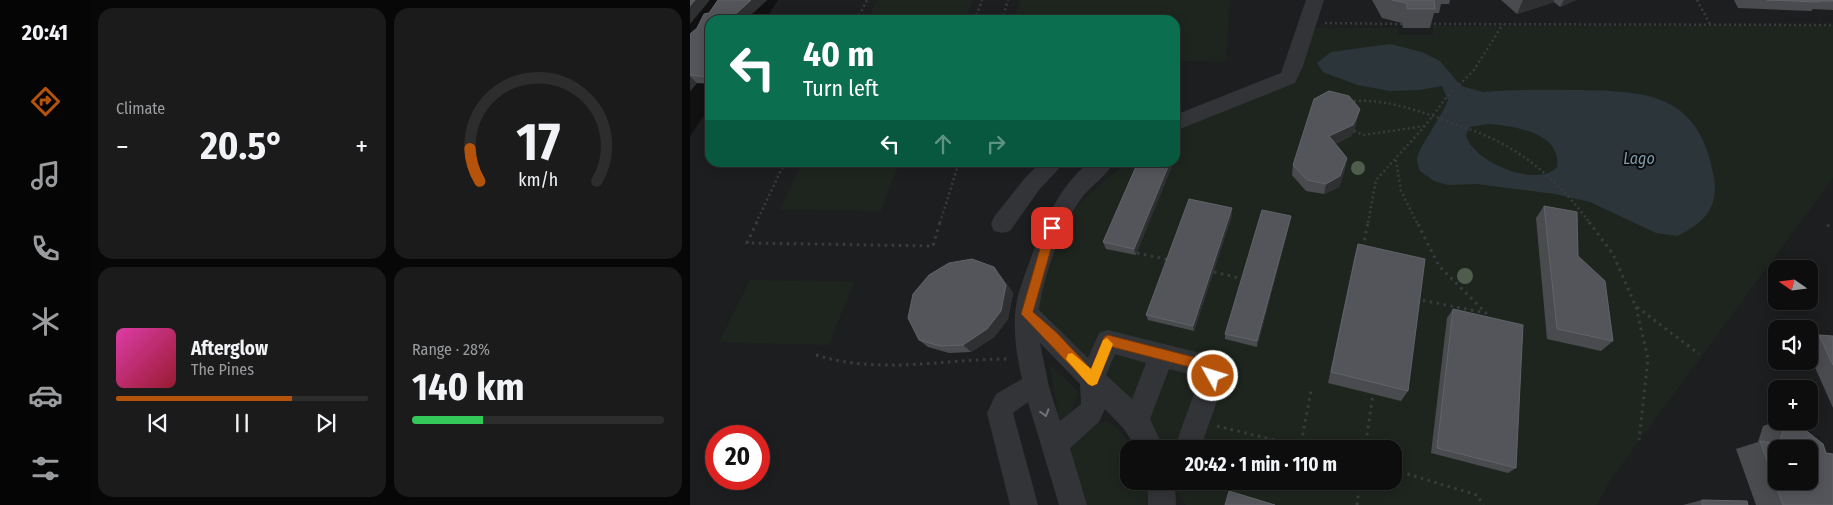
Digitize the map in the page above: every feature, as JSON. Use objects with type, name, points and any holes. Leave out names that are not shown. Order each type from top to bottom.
[{"type":"street","points":[[1180,120],[1288,78],[1294,66],[1315,0]]},
{"type":"street","points":[[1002,224],[1032,184],[1049,167]]},
{"type":"street","points":[[1073,505],[1030,358],[1027,314],[1052,228],[1069,198],[1099,167]]},
{"type":"street","points":[[1032,184],[1069,198]]},
{"type":"street","points":[[1027,314],[1053,337],[1092,380],[1136,421],[1146,434],[1148,440]]},
{"type":"street","points":[[1054,444],[1090,413],[1096,399],[1092,380],[1108,341],[1212,368],[1213,376],[1190,440]]},
{"type":"street","points":[[1136,421],[1162,354]]},
{"type":"street","points":[[1024,505],[1000,413],[1001,407],[1007,400],[1037,385]]},
{"type":"path","points":[[860,15],[867,0]]},
{"type":"path","points":[[978,15],[982,0]]},
{"type":"path","points":[[1004,15],[1008,0]]},
{"type":"path","points":[[1697,0],[1711,26]]},
{"type":"path","points":[[1306,28],[1323,23],[1402,24]]},
{"type":"path","points":[[1429,24],[1833,25]]},
{"type":"path","points":[[1362,253],[1376,180],[1425,126],[1445,99],[1474,70],[1504,24]]},
{"type":"path","points":[[1351,112],[1352,100],[1367,100],[1410,107],[1498,141],[1537,167],[1574,201],[1613,254],[1636,307],[1648,358],[1639,440]]},
{"type":"path","points":[[1354,131],[1364,135],[1425,126]]},
{"type":"path","points":[[1395,159],[1401,192],[1439,266],[1486,313],[1414,299]]},
{"type":"path","points":[[783,167],[747,244],[933,246],[957,167]]},
{"type":"path","points":[[1827,225],[1833,228]]},
{"type":"path","points":[[1137,253],[1170,260]]},
{"type":"path","points":[[1214,272],[1243,278]]},
{"type":"path","points":[[1636,307],[1700,354]]},
{"type":"path","points":[[816,355],[835,362],[864,367],[901,367],[971,360],[1030,358]]},
{"type":"path","points":[[1301,440],[1311,391]]},
{"type":"path","points":[[1366,440],[1372,394]]},
{"type":"path","points":[[1197,421],[1272,440]]},
{"type":"path","points":[[1402,472],[1477,495],[1483,505]]},
{"type":"path","points":[[1356,505],[1358,490]]},
{"type":"shaded area","points":[[778,0],[1833,0],[1833,505],[690,505],[690,137],[705,114],[705,167],[1180,167],[1180,15],[768,15]]},
{"type":"shaded area","points":[[877,0],[973,0],[967,15],[870,15]]},
{"type":"shaded area","points":[[1020,0],[1230,0],[1226,62],[1180,61],[1180,15],[1015,15]]},
{"type":"shaded area","points":[[1833,25],[1833,178],[1773,260],[1768,260],[1768,266],[1611,479],[1597,505],[1186,505],[1176,490],[1402,490],[1402,440],[1137,440],[1037,315],[1058,222],[1120,167],[1180,167],[1180,129],[1288,84],[1316,28],[1397,28],[1399,35],[1433,35],[1433,26]]},
{"type":"shaded area","points":[[800,167],[898,167],[881,211],[780,210]]},
{"type":"shaded area","points":[[750,280],[854,282],[829,345],[719,342]]},
{"type":"shaded area","points":[[1049,364],[1079,392],[1072,411],[1060,423]]},
{"type":"shaded area","points":[[1106,422],[1118,428],[1127,440],[1120,440],[1120,490],[1146,490],[1147,505],[1086,505],[1072,460],[1071,446],[1098,423]]},
{"type":"water","name":"Lago","points":[[1390,44],[1422,52],[1440,61],[1461,86],[1483,92],[1529,90],[1626,92],[1667,102],[1683,113],[1697,129],[1707,150],[1715,189],[1711,207],[1707,214],[1694,226],[1677,236],[1656,233],[1590,202],[1555,194],[1476,184],[1448,185],[1434,181],[1420,171],[1417,159],[1421,148],[1448,100],[1442,86],[1419,90],[1390,91],[1357,85],[1323,72],[1317,63],[1331,52]],"holes":[[[1488,124],[1522,129],[1544,139],[1552,146],[1556,155],[1557,167],[1548,173],[1536,175],[1521,174],[1492,163],[1471,145],[1466,135],[1470,127]]]},
{"type":"building","points":[[718,0],[751,0],[734,15],[705,15],[705,76],[690,75],[690,34],[697,28],[704,14],[709,13]]},
{"type":"building","points":[[1392,0],[1434,0],[1435,9],[1407,9],[1407,3]]},
{"type":"building","points":[[1767,0],[1833,0],[1833,1],[1819,2]]},
{"type":"building","points":[[1329,91],[1349,96],[1360,109],[1353,125],[1329,136],[1347,158],[1340,176],[1326,184],[1307,180],[1293,165],[1314,99]]},
{"type":"building","points":[[1136,167],[1168,167],[1134,249],[1103,242]]},
{"type":"building","points":[[1189,199],[1232,208],[1193,326],[1146,315]]},
{"type":"building","points":[[1544,206],[1577,212],[1578,256],[1605,281],[1613,341],[1557,329]]},
{"type":"building","points":[[1262,210],[1291,216],[1257,341],[1225,334]]},
{"type":"building","points":[[1358,244],[1425,259],[1408,391],[1331,372]]},
{"type":"building","points":[[972,259],[994,267],[1006,285],[1001,311],[987,329],[963,345],[940,346],[919,340],[908,318],[913,294],[929,275],[949,263]]},
{"type":"building","points":[[1453,309],[1523,325],[1516,468],[1437,448]]},
{"type":"building","points":[[1819,335],[1833,336],[1833,365]]},
{"type":"building","points":[[1783,430],[1805,430],[1818,440],[1780,440]]},
{"type":"building","points":[[1818,440],[1823,444],[1826,453],[1833,454],[1833,505],[1783,505],[1778,490],[1818,490]]},
{"type":"building","points":[[1760,441],[1768,442],[1768,463]]},
{"type":"building","points":[[1229,491],[1275,505],[1225,505]]},
{"type":"building","points":[[1702,500],[1747,501],[1748,505],[1702,505]]},
{"type":"slow traffic","points":[[1072,359],[1092,380],[1107,344]]},
{"type":"route","points":[[1052,228],[1043,252],[1027,314],[1053,337],[1092,380],[1108,341],[1208,366],[1214,372],[1213,376]]}]
